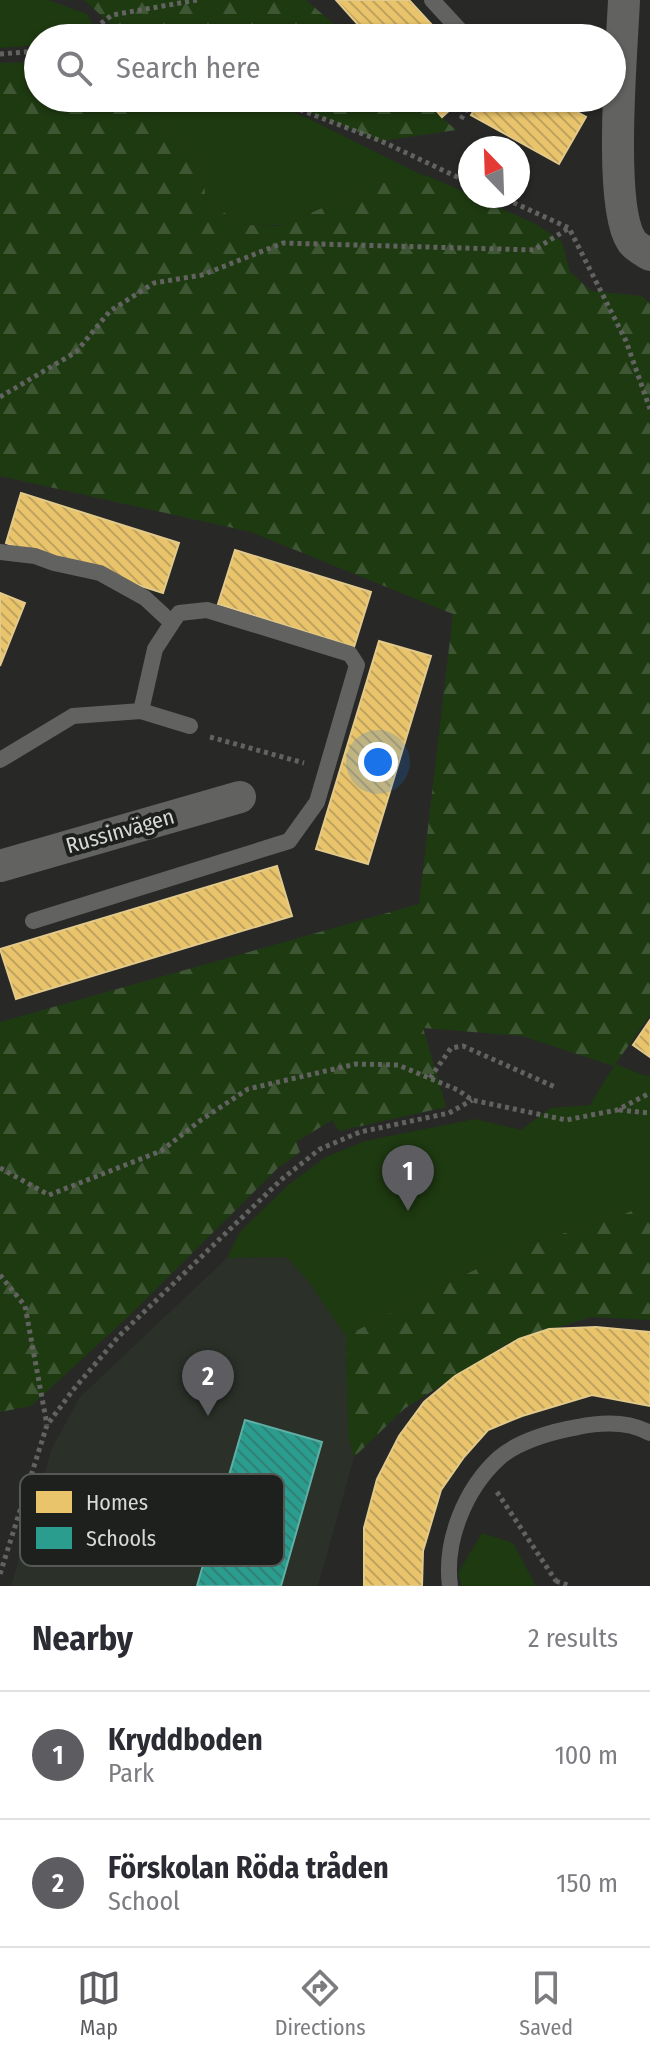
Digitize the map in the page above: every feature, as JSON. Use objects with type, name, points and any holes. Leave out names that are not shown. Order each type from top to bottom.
[{"type":"street","points":[[622,24],[624,0]]},
{"type":"street","points":[[617,112],[620,209],[631,241],[650,255]]},
{"type":"street","name":"Russinvägen","points":[[0,866],[240,797]]},
{"type":"lane","points":[[432,0],[454,24]]},
{"type":"lane","points":[[0,552],[35,556],[100,573],[145,598],[172,623]]},
{"type":"lane","points":[[33,921],[289,841],[317,802],[357,665],[350,654],[207,610],[179,613],[155,649],[141,711]]},
{"type":"lane","points":[[0,760],[73,716],[141,711],[190,726]]},
{"type":"lane","points":[[450,1586],[447,1564],[456,1524],[472,1491],[500,1457],[548,1433],[601,1422],[639,1427],[650,1433]]},
{"type":"path","points":[[100,24],[112,15],[197,0]]},
{"type":"path","points":[[0,54],[24,52]]},
{"type":"path","points":[[306,112],[381,141],[458,177]]},
{"type":"path","points":[[461,119],[465,112]]},
{"type":"path","points":[[525,208],[569,228],[626,341],[650,409]]},
{"type":"path","points":[[0,397],[76,352],[110,311],[154,283],[202,275],[283,243],[534,250],[569,228]]},
{"type":"path","points":[[190,726],[193,733],[327,767]]},
{"type":"path","points":[[430,1078],[451,1048],[463,1046],[555,1087]]},
{"type":"path","points":[[0,1168],[49,1195],[161,1151],[248,1089],[356,1064],[398,1065],[458,1090],[472,1100],[566,1120],[617,1110],[650,1093]]},
{"type":"path","points":[[32,1474],[47,1425],[119,1336],[291,1172],[320,1149],[360,1132],[449,1113],[472,1100]]},
{"type":"path","points":[[617,1110],[650,1113]]},
{"type":"path","points":[[0,1275],[25,1306],[47,1425]]},
{"type":"path","points":[[486,1475],[556,1584],[571,1586]]},
{"type":"path","points":[[0,1574],[20,1511]]},
{"type":"shaded area","points":[[287,1257],[309,1282],[346,1336],[348,1435],[354,1457],[318,1586],[11,1586],[20,1556],[20,1566],[284,1566],[284,1474],[44,1474],[52,1448],[80,1397],[227,1258]]},
{"type":"green space","points":[[0,0],[48,0],[87,14],[92,24],[24,24],[24,46],[0,48]]},
{"type":"green space","points":[[84,0],[306,0],[334,24],[111,24]]},
{"type":"green space","points":[[24,62],[24,112],[154,112],[201,159],[206,201],[244,225],[281,226],[377,184],[426,175],[458,189],[458,208],[500,208],[536,224],[562,242],[570,272],[591,291],[641,296],[650,303],[650,1015],[614,1066],[522,1036],[423,1028],[446,1107],[339,1131],[332,1120],[296,1142],[300,1152],[279,1167],[133,1312],[31,1406],[0,1412],[0,1022],[419,904],[453,614],[251,532],[0,476],[0,63]]},
{"type":"green space","points":[[154,112],[294,112],[424,176],[377,184],[283,225],[244,225],[206,201],[201,159]]},
{"type":"green space","points":[[308,112],[435,112],[456,130],[381,141]]},
{"type":"green space","points":[[615,1064],[650,1075],[650,1203],[615,1218],[521,1246],[346,1336],[309,1282],[287,1257],[227,1258],[240,1232],[287,1186],[326,1157],[365,1141],[475,1119],[521,1130],[550,1108],[590,1105]]},
{"type":"green space","points":[[650,1203],[650,1320],[591,1317],[506,1344],[404,1409],[354,1457],[348,1435],[346,1336],[521,1246],[615,1218]]},
{"type":"green space","points":[[482,1533],[513,1543],[536,1586],[462,1586],[458,1573]]},
{"type":"building: Homes","points":[[336,0],[409,0],[431,24],[357,24]]},
{"type":"building: Homes","points":[[473,112],[577,112],[586,117],[559,164],[530,148],[530,136],[509,136],[471,115]]},
{"type":"building: Homes","points":[[21,493],[179,543],[163,593],[35,556],[6,543]]},
{"type":"building: Homes","points":[[235,550],[371,592],[354,647],[218,604]]},
{"type":"building: Homes","points":[[0,593],[25,603],[0,666]]},
{"type":"building: Homes","points":[[379,641],[431,656],[368,864],[316,849]]},
{"type":"building: Homes","points":[[277,866],[292,916],[16,999],[0,949]]},
{"type":"building: Homes","points":[[650,1020],[650,1057],[633,1045]]},
{"type":"building: Homes","points":[[596,1327],[650,1332],[650,1406],[592,1395],[522,1416],[488,1430],[441,1490],[423,1551],[422,1586],[364,1586],[364,1528],[377,1479],[399,1436],[424,1402],[455,1376],[519,1339],[549,1329]]},
{"type":"building: Schools","points":[[245,1420],[322,1442],[281,1586],[197,1586],[203,1566],[284,1566],[284,1474],[229,1474]]},
{"type":"place","name":"Kryddboden","points":[[408,1211]]},
{"type":"place","name":"Förskolan Röda tråden","points":[[208,1416]]}]
